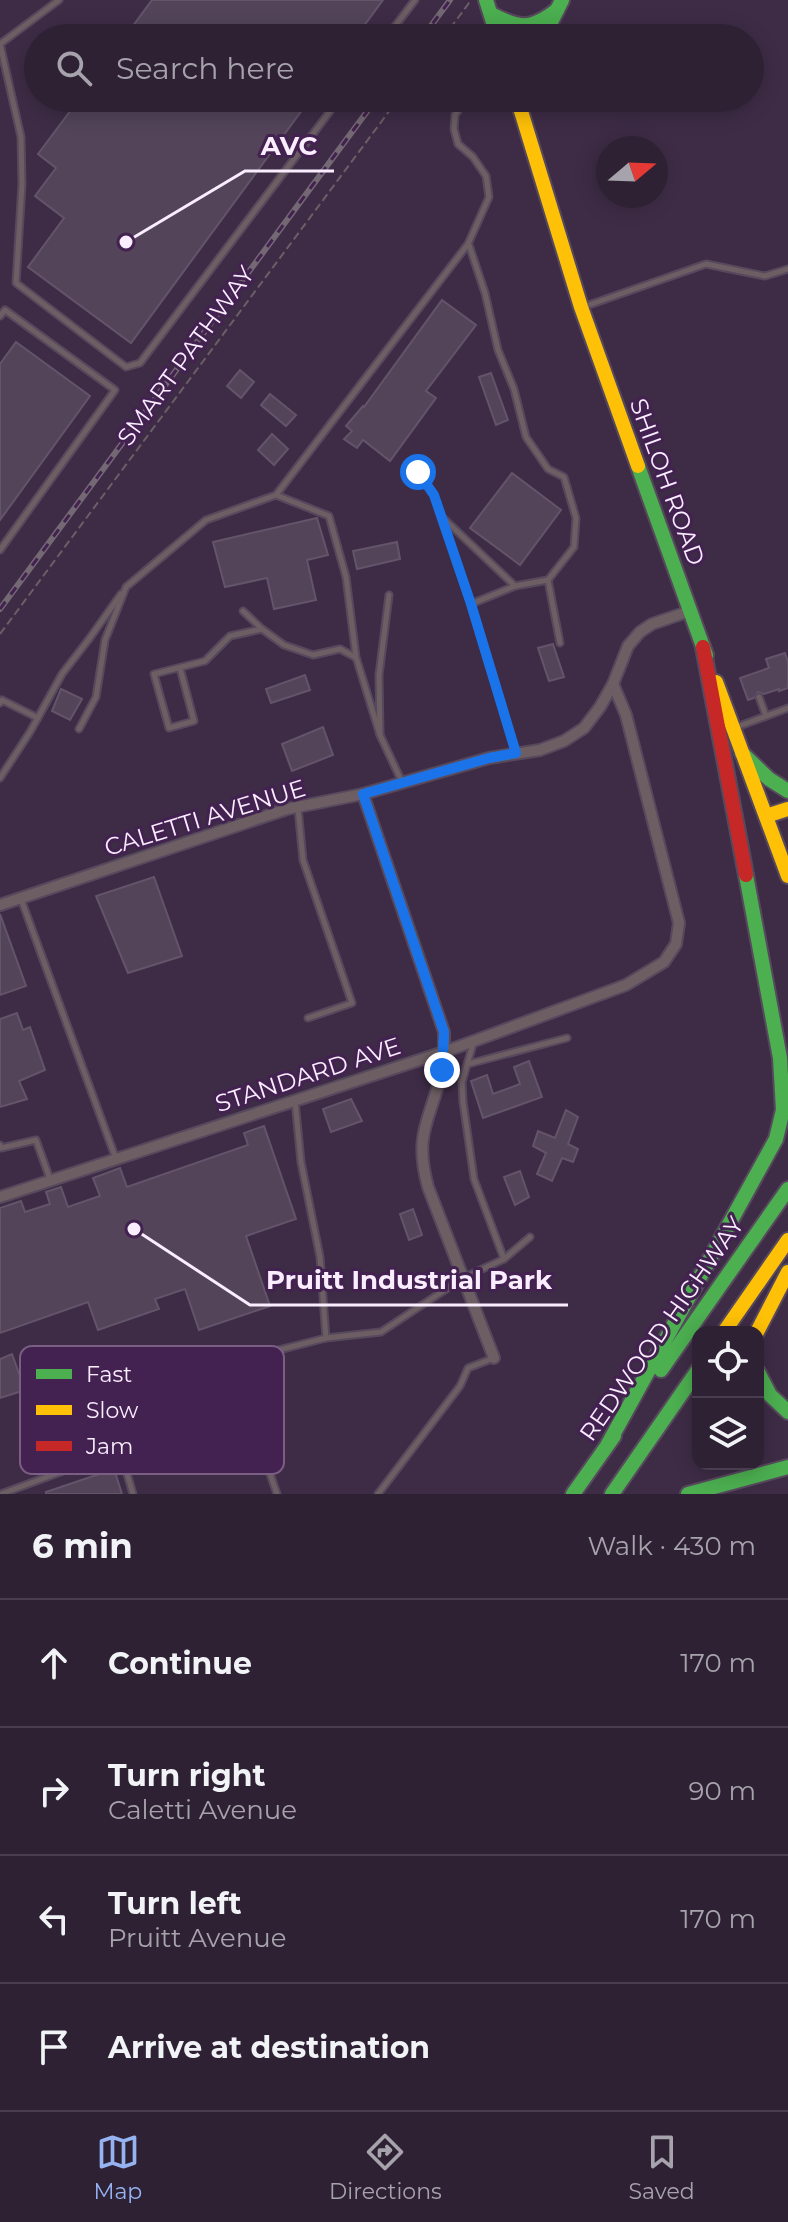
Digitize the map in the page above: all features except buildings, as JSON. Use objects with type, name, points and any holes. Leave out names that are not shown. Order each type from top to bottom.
[{"type":"main road","points":[[486,5],[512,24]]},
{"type":"main road","points":[[486,5],[493,24]]},
{"type":"main road","points":[[537,24],[559,5]]},
{"type":"main road","points":[[550,24],[559,5]]},
{"type":"main road","name":"SHILOH ROAD","points":[[521,112],[581,307],[788,876]]},
{"type":"main road","points":[[608,1444],[776,1139],[783,1110],[780,1058],[703,647]]},
{"type":"main road","points":[[742,753],[769,779],[788,791]]},
{"type":"main road","points":[[766,816],[788,809]]},
{"type":"main road","name":"REDWOOD HIGHWAY","points":[[573,1494],[788,1189]]},
{"type":"main road","points":[[728,1326],[788,1240]]},
{"type":"main road","points":[[760,1326],[788,1272]]},
{"type":"main road","points":[[612,1494],[692,1379]]},
{"type":"main road","points":[[764,1385],[779,1406],[788,1412]]},
{"type":"main road","points":[[688,1494],[788,1467]]},
{"type":"street","name":"CALETTI AVENUE","points":[[0,905],[298,807],[363,794],[489,758],[540,750],[564,741],[584,728],[600,707],[628,646],[640,632],[652,624],[690,611]]},
{"type":"street","name":"STANDARD AVE","points":[[0,1197],[444,1052],[626,985],[664,962],[676,944],[679,923],[626,715],[613,684]]},
{"type":"street","points":[[363,794],[444,1032],[442,1070],[424,1127],[422,1164],[494,1358]]},
{"type":"lane","points":[[27,24],[59,0]]},
{"type":"lane","points":[[397,24],[415,0]]},
{"type":"lane","points":[[24,26],[0,44],[21,137],[22,184],[16,283],[126,367],[140,363],[329,112]]},
{"type":"lane","points":[[0,778],[62,674],[126,587],[206,520],[276,495],[468,244],[489,197],[486,176],[473,157],[458,144],[454,129],[457,112]]},
{"type":"lane","points":[[468,244],[526,437],[548,469],[564,477],[576,518],[574,547],[548,580],[515,586],[471,604]]},
{"type":"lane","points":[[581,307],[706,264],[765,276],[788,269]]},
{"type":"lane","points":[[0,316],[5,310],[115,390],[0,550]]},
{"type":"lane","points":[[418,472],[434,495],[516,753]]},
{"type":"lane","points":[[276,495],[329,516],[346,577],[356,657],[380,735],[403,783]]},
{"type":"lane","points":[[441,517],[515,586]]},
{"type":"lane","points":[[548,580],[560,643]]},
{"type":"lane","points":[[79,729],[96,697],[105,640],[126,587]]},
{"type":"lane","points":[[380,735],[379,675],[389,595]]},
{"type":"lane","points":[[243,611],[284,645],[313,655],[340,649],[356,657]]},
{"type":"lane","points":[[180,668],[194,721],[169,728],[154,674],[205,661],[230,636],[262,629]]},
{"type":"lane","points":[[759,697],[766,716]]},
{"type":"lane","points":[[0,703],[2,700],[38,718]]},
{"type":"lane","points":[[733,728],[788,708]]},
{"type":"lane","points":[[298,807],[303,860],[352,1003],[308,1018]]},
{"type":"lane","points":[[21,898],[116,1159]]},
{"type":"lane","points":[[467,1064],[567,1038]]},
{"type":"lane","points":[[474,1041],[462,1082],[463,1102],[474,1179],[504,1259]]},
{"type":"lane","points":[[295,1100],[301,1162],[320,1257],[326,1338]]},
{"type":"lane","points":[[0,1145],[1,1148],[36,1140],[50,1180]]},
{"type":"lane","points":[[284,1349],[326,1338],[381,1332],[463,1278],[504,1259],[530,1237]]},
{"type":"lane","points":[[378,1494],[460,1386],[468,1368],[494,1358]]},
{"type":"lane","points":[[1,1494],[55,1474]]},
{"type":"lane","points":[[127,1474],[133,1494]]},
{"type":"lane","points":[[270,1474],[277,1494]]},
{"type":"path","points":[[453,24],[469,3],[486,5]]},
{"type":"path","name":"SMART PATHWAY","points":[[0,634],[389,112]]},
{"type":"railway","points":[[432,24],[450,0]]},
{"type":"railway","points":[[0,609],[367,112]]},
{"type":"traffic: fast","points":[[486,0],[494,24]]},
{"type":"traffic: fast","points":[[550,24],[562,0]]},
{"type":"traffic: fast","points":[[532,24],[557,10]]},
{"type":"traffic: fast","points":[[491,14],[514,24]]},
{"type":"traffic: fast","points":[[638,466],[706,655]]},
{"type":"traffic: fast","points":[[742,753],[769,779],[788,791]]},
{"type":"traffic: fast","points":[[608,1444],[776,1139],[783,1110],[780,1058],[746,875]]},
{"type":"traffic: fast","points":[[661,1370],[788,1189]]},
{"type":"traffic: fast","points":[[612,1494],[692,1379]]},
{"type":"traffic: fast","points":[[764,1384],[770,1395],[788,1412]]},
{"type":"traffic: fast","points":[[573,1494],[614,1436]]},
{"type":"traffic: fast","points":[[688,1494],[788,1467]]},
{"type":"traffic: slow","points":[[521,112],[581,307],[638,466]]},
{"type":"traffic: slow","points":[[716,682],[788,876]]},
{"type":"traffic: slow","points":[[766,816],[788,809]]},
{"type":"traffic: slow","points":[[728,1326],[788,1240]]},
{"type":"traffic: slow","points":[[760,1326],[788,1272]]},
{"type":"traffic: jam","points":[[703,647],[746,875]]},
{"type":"place","name":"AVC","points":[[126,242]]},
{"type":"place","name":"Pruitt Industrial Park","points":[[134,1229]]},
{"type":"route","points":[[418,472],[434,495],[516,753],[363,794],[438,1011],[444,1032],[442,1070]]}]
